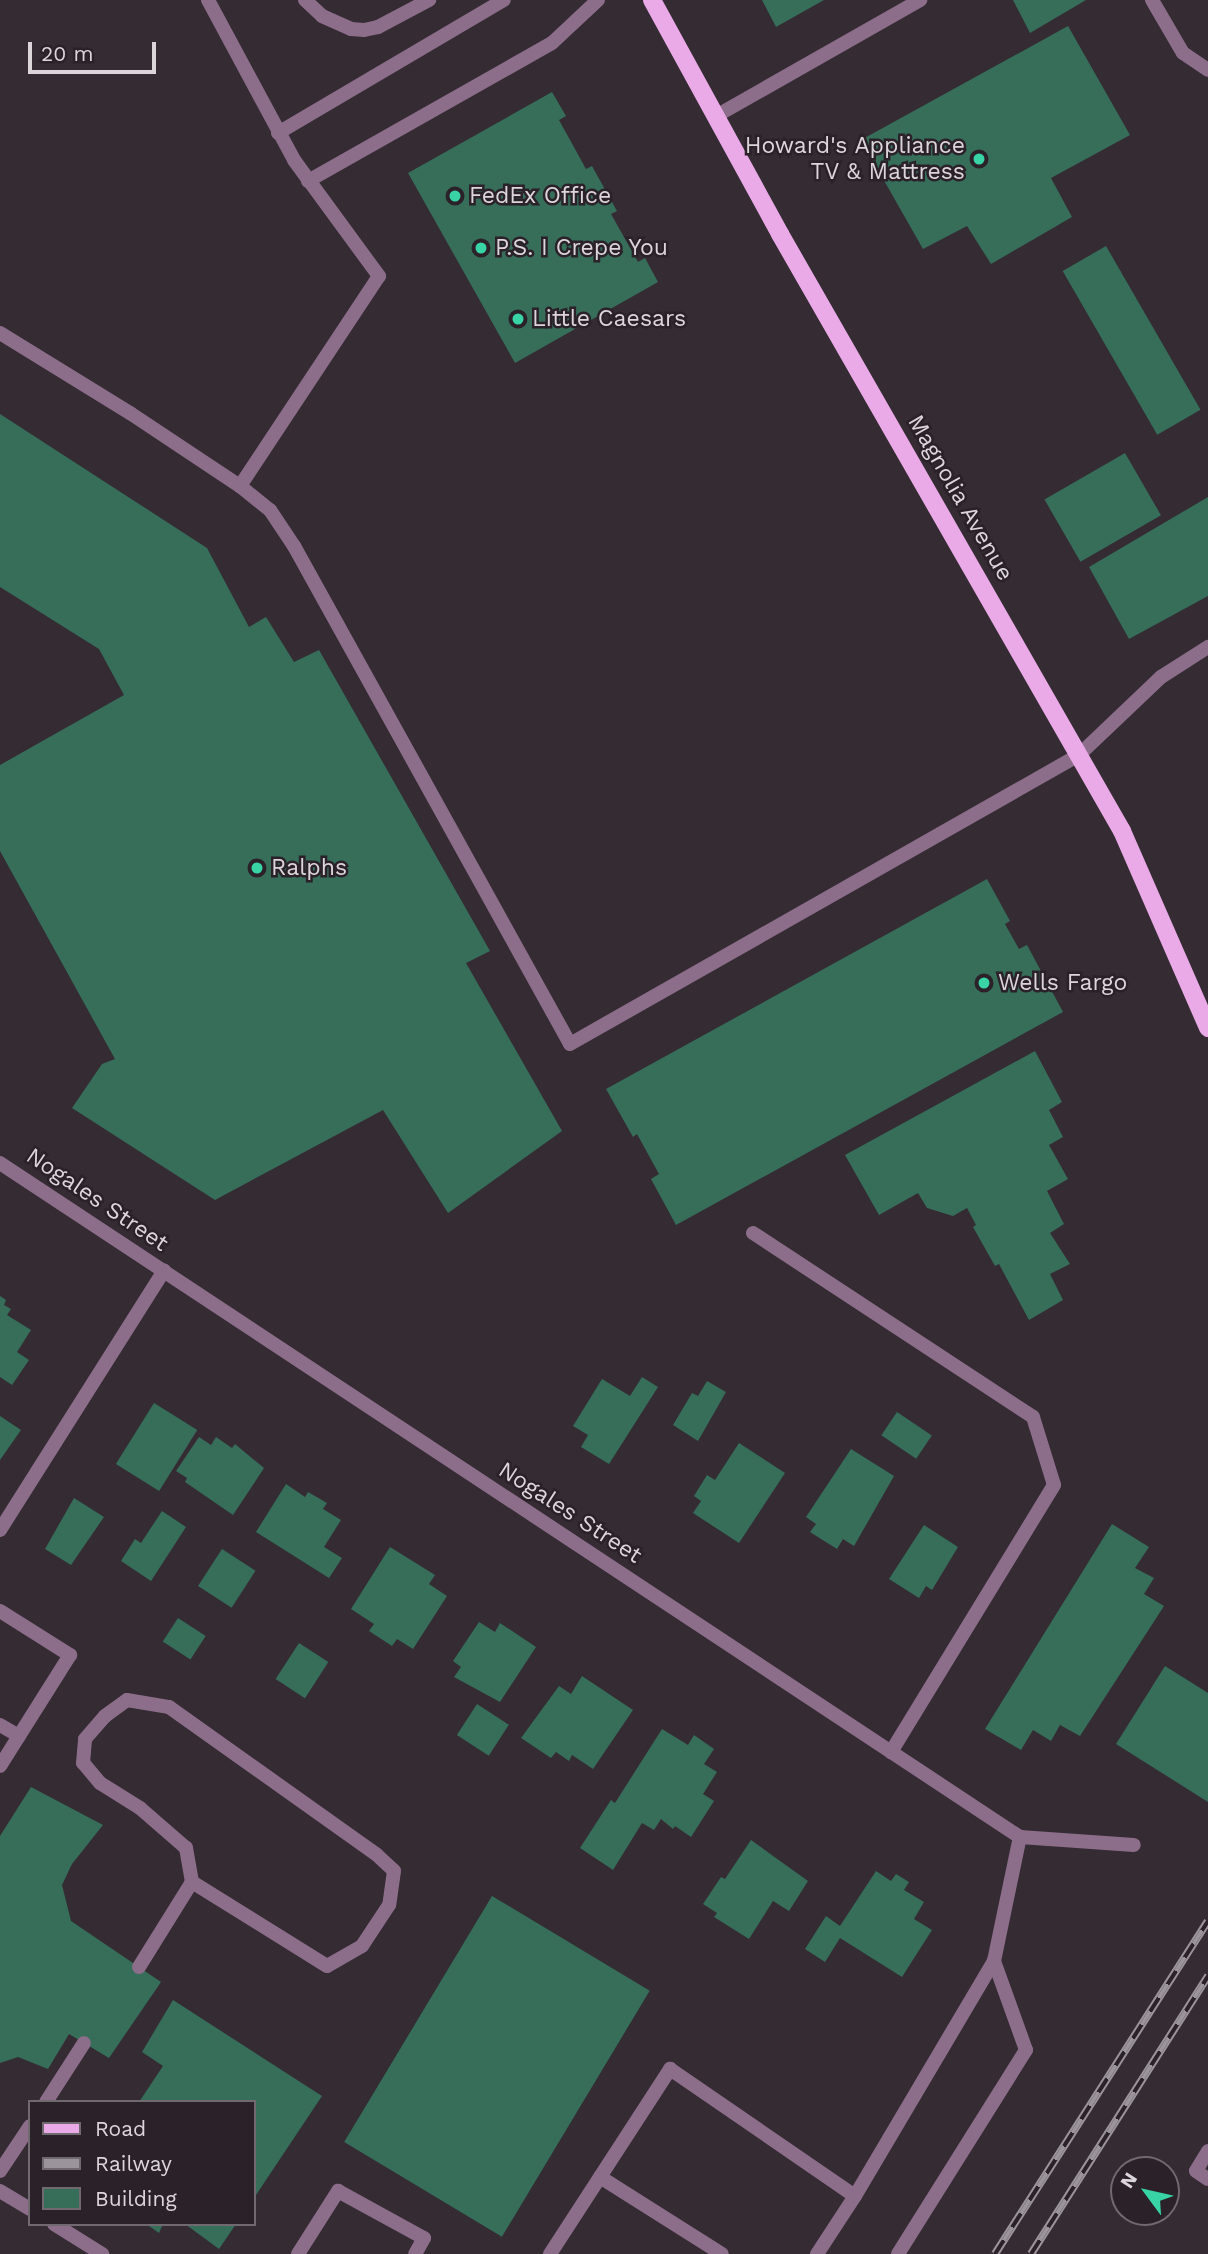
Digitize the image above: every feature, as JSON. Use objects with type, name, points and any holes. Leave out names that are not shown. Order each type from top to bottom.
[{"type":"main road","name":"Magnolia Avenue","points":[[652,0],[1122,831],[1208,1028]]},
{"type":"street","points":[[208,0],[278,133],[308,181],[379,276],[240,486]]},
{"type":"street","points":[[305,0],[321,16],[351,29],[364,30],[378,27],[429,0]]},
{"type":"street","points":[[278,133],[504,0]]},
{"type":"street","points":[[308,181],[552,43],[598,0]]},
{"type":"street","points":[[716,116],[920,0]]},
{"type":"street","points":[[1152,0],[1183,53],[1208,70]]},
{"type":"street","points":[[0,333],[240,486],[270,510],[294,546],[570,1044],[1079,755],[1161,677],[1208,647]]},
{"type":"street","name":"Nogales Street","points":[[0,1163],[1020,1837],[1134,1845]]},
{"type":"street","points":[[753,1233],[1033,1417],[1054,1485],[891,1752]]},
{"type":"street","points":[[0,1530],[164,1271]]},
{"type":"street","points":[[0,1612],[70,1655],[0,1766]]},
{"type":"street","points":[[139,1967],[192,1882],[186,1849],[140,1808],[100,1783],[83,1763],[85,1739],[105,1716],[127,1700],[169,1707],[377,1855],[394,1871],[389,1905],[362,1946],[327,1965],[192,1882]]},
{"type":"street","points":[[0,1725],[19,1736]]},
{"type":"street","points":[[817,2254],[855,2196],[994,1961],[1020,1837]]},
{"type":"street","points":[[898,2254],[1026,2050],[994,1961]]},
{"type":"street","points":[[47,2100],[84,2043]]},
{"type":"street","points":[[550,2254],[670,2069],[855,2196]]},
{"type":"street","points":[[0,2171],[28,2129]]},
{"type":"street","points":[[1208,2151],[1196,2171],[1208,2179]]},
{"type":"street","points":[[600,2177],[722,2254]]},
{"type":"street","points":[[0,2191],[28,2208]]},
{"type":"street","points":[[298,2254],[338,2191],[424,2238],[415,2254]]},
{"type":"street","points":[[57,2226],[102,2254]]},
{"type":"building","points":[[762,0],[824,0],[776,27]]},
{"type":"building","points":[[1013,0],[1086,0],[1030,33]]},
{"type":"building","name":"Howard's Appliance TV & Mattress","points":[[1068,26],[1130,135],[1051,178],[1072,217],[991,264],[967,226],[923,249],[861,140]]},
{"type":"building","points":[[552,92],[566,116],[559,120],[586,169],[592,166],[617,211],[611,214],[638,262],[645,258],[658,282],[515,363],[408,173]]},
{"type":"building","points":[[1106,246],[1200,410],[1157,435],[1063,271]]},
{"type":"building","points":[[0,414],[207,548],[249,627],[266,617],[294,662],[319,650],[490,951],[466,963],[562,1131],[448,1213],[383,1110],[215,1200],[72,1108],[102,1064],[115,1059],[0,851],[0,765],[124,695],[99,649],[0,587]]},
{"type":"building","points":[[1125,453],[1161,515],[1080,562],[1044,500]]},
{"type":"building","points":[[1208,497],[1208,596],[1129,639],[1089,567]]},
{"type":"building","points":[[987,879],[1010,921],[1005,924],[1019,949],[1027,945],[1063,1012],[676,1225],[651,1179],[659,1174],[637,1134],[633,1137],[606,1089]]},
{"type":"building","points":[[1035,1051],[1062,1102],[1049,1110],[1063,1137],[1049,1145],[1068,1179],[1047,1191],[1064,1224],[1050,1233],[1070,1264],[1050,1274],[1063,1300],[1029,1320],[999,1264],[995,1266],[973,1227],[976,1225],[967,1208],[953,1216],[927,1208],[918,1193],[879,1215],[845,1155]]},
{"type":"building","points":[[0,1296],[6,1300],[4,1305],[11,1309],[7,1315],[31,1330],[17,1352],[29,1360],[12,1385],[0,1377]]},
{"type":"building","points":[[642,1377],[658,1387],[609,1464],[581,1447],[588,1435],[573,1426],[602,1379],[630,1396]]},
{"type":"building","points":[[707,1381],[726,1392],[698,1441],[673,1425],[692,1393],[698,1396]]},
{"type":"building","points":[[154,1403],[197,1430],[159,1491],[116,1464]]},
{"type":"building","points":[[897,1412],[932,1435],[916,1459],[881,1435]]},
{"type":"building","points":[[0,1416],[21,1430],[0,1460]]},
{"type":"building","points":[[199,1437],[211,1445],[216,1437],[232,1448],[235,1444],[264,1468],[233,1515],[185,1482],[187,1478],[176,1471]]},
{"type":"building","points":[[739,1443],[785,1473],[739,1543],[693,1513],[701,1501],[694,1496],[707,1475],[715,1480]]},
{"type":"building","points":[[851,1449],[894,1476],[854,1546],[843,1539],[837,1549],[810,1532],[816,1524],[806,1517]]},
{"type":"building","points":[[286,1484],[305,1497],[308,1492],[327,1503],[323,1509],[341,1520],[324,1547],[342,1558],[329,1578],[256,1532]]},
{"type":"building","points":[[74,1498],[104,1517],[71,1565],[45,1549]]},
{"type":"building","points":[[162,1511],[186,1527],[151,1581],[121,1561],[135,1539],[141,1543]]},
{"type":"building","points":[[1112,1524],[1149,1547],[1135,1568],[1154,1578],[1144,1594],[1164,1606],[1080,1736],[1060,1725],[1051,1741],[1033,1730],[1021,1750],[985,1729]]},
{"type":"building","points":[[924,1525],[958,1547],[932,1590],[926,1586],[919,1598],[889,1579]]},
{"type":"building","points":[[390,1547],[435,1575],[429,1584],[447,1596],[413,1649],[397,1639],[392,1646],[369,1631],[374,1624],[351,1609]]},
{"type":"building","points":[[222,1549],[256,1571],[232,1608],[198,1586]]},
{"type":"building","points":[[178,1618],[206,1636],[190,1659],[163,1641]]},
{"type":"building","points":[[479,1622],[495,1632],[500,1623],[536,1647],[500,1702],[454,1677],[461,1667],[453,1661]]},
{"type":"building","points":[[299,1643],[328,1662],[305,1698],[276,1679]]},
{"type":"building","points":[[1165,1666],[1208,1693],[1208,1802],[1116,1744]]},
{"type":"building","points":[[582,1676],[633,1710],[593,1769],[572,1755],[569,1761],[556,1752],[551,1758],[521,1738],[559,1686],[571,1694]]},
{"type":"building","points":[[477,1704],[509,1725],[489,1756],[457,1735]]},
{"type":"building","points":[[662,1729],[688,1745],[694,1735],[714,1749],[704,1764],[717,1772],[703,1794],[714,1801],[691,1837],[675,1826],[673,1829],[661,1819],[654,1830],[642,1823],[613,1870],[580,1848],[611,1800],[615,1803]]},
{"type":"building","points":[[31,1787],[103,1825],[72,1864],[62,1885],[71,1921],[161,1982],[109,2058],[69,2034],[48,2069],[18,2057],[0,2063],[0,1836]]},
{"type":"building","points":[[751,1840],[808,1881],[789,1911],[773,1901],[749,1939],[714,1917],[717,1913],[703,1904],[721,1877],[725,1879]]},
{"type":"building","points":[[876,1871],[891,1881],[896,1874],[909,1882],[904,1890],[924,1902],[914,1919],[932,1930],[902,1977],[840,1938],[825,1962],[805,1949],[826,1916],[840,1926]]},
{"type":"building","points":[[492,1896],[650,1991],[502,2237],[344,2142]]},
{"type":"building","points":[[173,2000],[322,2096],[256,2195],[256,2100],[140,2100],[163,2066],[142,2052]]},
{"type":"building","points":[[149,2226],[162,2226],[159,2233]]},
{"type":"building","points":[[188,2226],[235,2226],[219,2249]]},
{"type":"railway","points":[[995,2254],[1208,1921]]},
{"type":"railway","points":[[1031,2254],[1208,1976]]},
{"type":"place","name":"Howard's Appliance TV & Mattress","points":[[979,159]]},
{"type":"place","name":"FedEx Office","points":[[455,196]]},
{"type":"place","name":"P.S. I Crepe You","points":[[481,248]]},
{"type":"place","name":"Little Caesars","points":[[518,319]]},
{"type":"place","name":"Ralphs","points":[[257,868]]},
{"type":"place","name":"Wells Fargo","points":[[984,983]]}]
